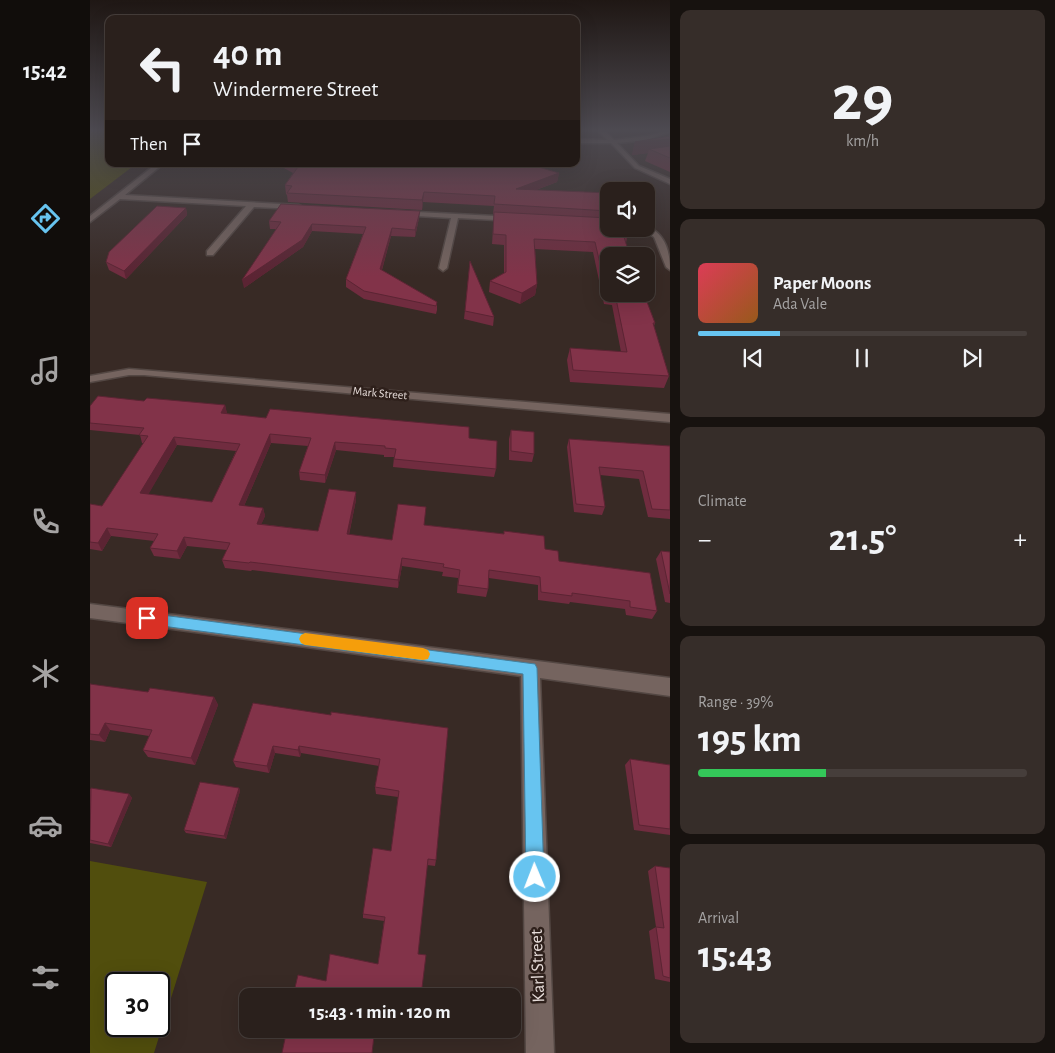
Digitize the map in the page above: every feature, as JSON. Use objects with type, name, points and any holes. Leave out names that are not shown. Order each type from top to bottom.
[{"type":"street","points":[[90,220],[141,179]]},
{"type":"street","points":[[118,197],[310,208]]},
{"type":"street","points":[[210,253],[251,205]]},
{"type":"street","points":[[395,212],[522,219]]},
{"type":"street","points":[[443,268],[455,216]]},
{"type":"street","points":[[655,234],[658,236],[670,267]]},
{"type":"street","name":"Mark Street","points":[[90,379],[129,372],[144,372],[670,418]]},
{"type":"street","points":[[90,611],[670,687]]},
{"type":"street","name":"Karl Street","points":[[530,668],[540,1053]]},
{"type":"shaded area","points":[[90,179],[116,179],[90,199]]},
{"type":"shaded area","points":[[90,861],[207,882],[170,1001],[170,972],[105,972],[105,1037],[159,1037],[154,1053],[90,1053]]},
{"type":"building","points":[[289,179],[542,179],[516,189],[600,193],[600,210],[494,204],[495,196],[424,192],[422,200],[287,193],[292,186],[285,185]]},
{"type":"building","points":[[281,204],[420,211],[415,230],[392,228],[380,269],[437,302],[436,306],[364,291],[346,279],[366,227],[312,224],[302,240],[242,280],[281,222],[269,221]]},
{"type":"building","points":[[157,206],[186,208],[124,271],[106,262],[109,252]]},
{"type":"building","points":[[494,212],[600,218],[600,237],[624,237],[627,247],[600,247],[600,264],[595,242],[534,239],[537,284],[522,293],[490,281],[506,272],[506,235],[493,234]]},
{"type":"building","points":[[470,261],[494,317],[465,311]]},
{"type":"building","points":[[617,302],[647,302],[655,323],[653,323],[669,376],[573,370],[570,348],[627,352]]},
{"type":"building","points":[[98,396],[144,401],[147,398],[225,405],[221,413],[266,418],[270,409],[469,427],[469,438],[497,441],[496,469],[394,459],[396,449],[385,448],[385,446],[335,442],[325,475],[299,472],[311,438],[270,434],[239,505],[263,508],[257,524],[318,531],[329,489],[356,492],[347,534],[392,540],[398,504],[426,507],[424,525],[504,534],[504,531],[544,536],[545,549],[558,551],[559,561],[650,573],[657,611],[630,607],[630,601],[572,593],[572,596],[541,592],[540,577],[489,570],[488,589],[458,585],[460,570],[443,567],[444,564],[402,558],[398,580],[222,560],[230,543],[184,537],[177,551],[150,548],[158,534],[107,528],[98,543],[90,542],[90,504],[102,506],[148,436],[139,435],[144,428],[90,423],[90,406]],"holes":[[[174,437],[240,444],[212,502],[140,493]]]},
{"type":"building","points":[[511,430],[534,432],[534,454],[511,451]]},
{"type":"building","points":[[569,439],[670,446],[670,510],[652,509],[643,471],[599,467],[605,507],[576,504]]},
{"type":"building","points":[[661,551],[670,552],[670,594]]},
{"type":"building","points":[[90,684],[148,692],[150,688],[214,697],[191,758],[143,750],[152,730],[105,723],[99,735],[90,734]]},
{"type":"building","points":[[253,703],[331,715],[331,712],[448,728],[436,860],[428,859],[418,954],[426,955],[422,988],[295,988],[298,975],[326,981],[330,954],[378,964],[385,917],[363,914],[373,848],[391,851],[399,791],[375,787],[380,759],[299,746],[298,750],[273,746],[267,766],[233,761]]},
{"type":"building","points":[[630,759],[670,765],[670,829],[639,825]]},
{"type":"building","points":[[200,782],[239,788],[224,836],[184,830]]},
{"type":"building","points":[[91,788],[129,794],[108,844],[90,840]]},
{"type":"building","points":[[655,866],[670,868],[670,978],[663,976],[656,927],[664,928]]},
{"type":"building","points":[[285,1038],[374,1038],[372,1053],[282,1053]]},
{"type":"slow traffic","points":[[305,639],[423,654]]},
{"type":"route","points":[[147,618],[530,668],[535,877]]}]
